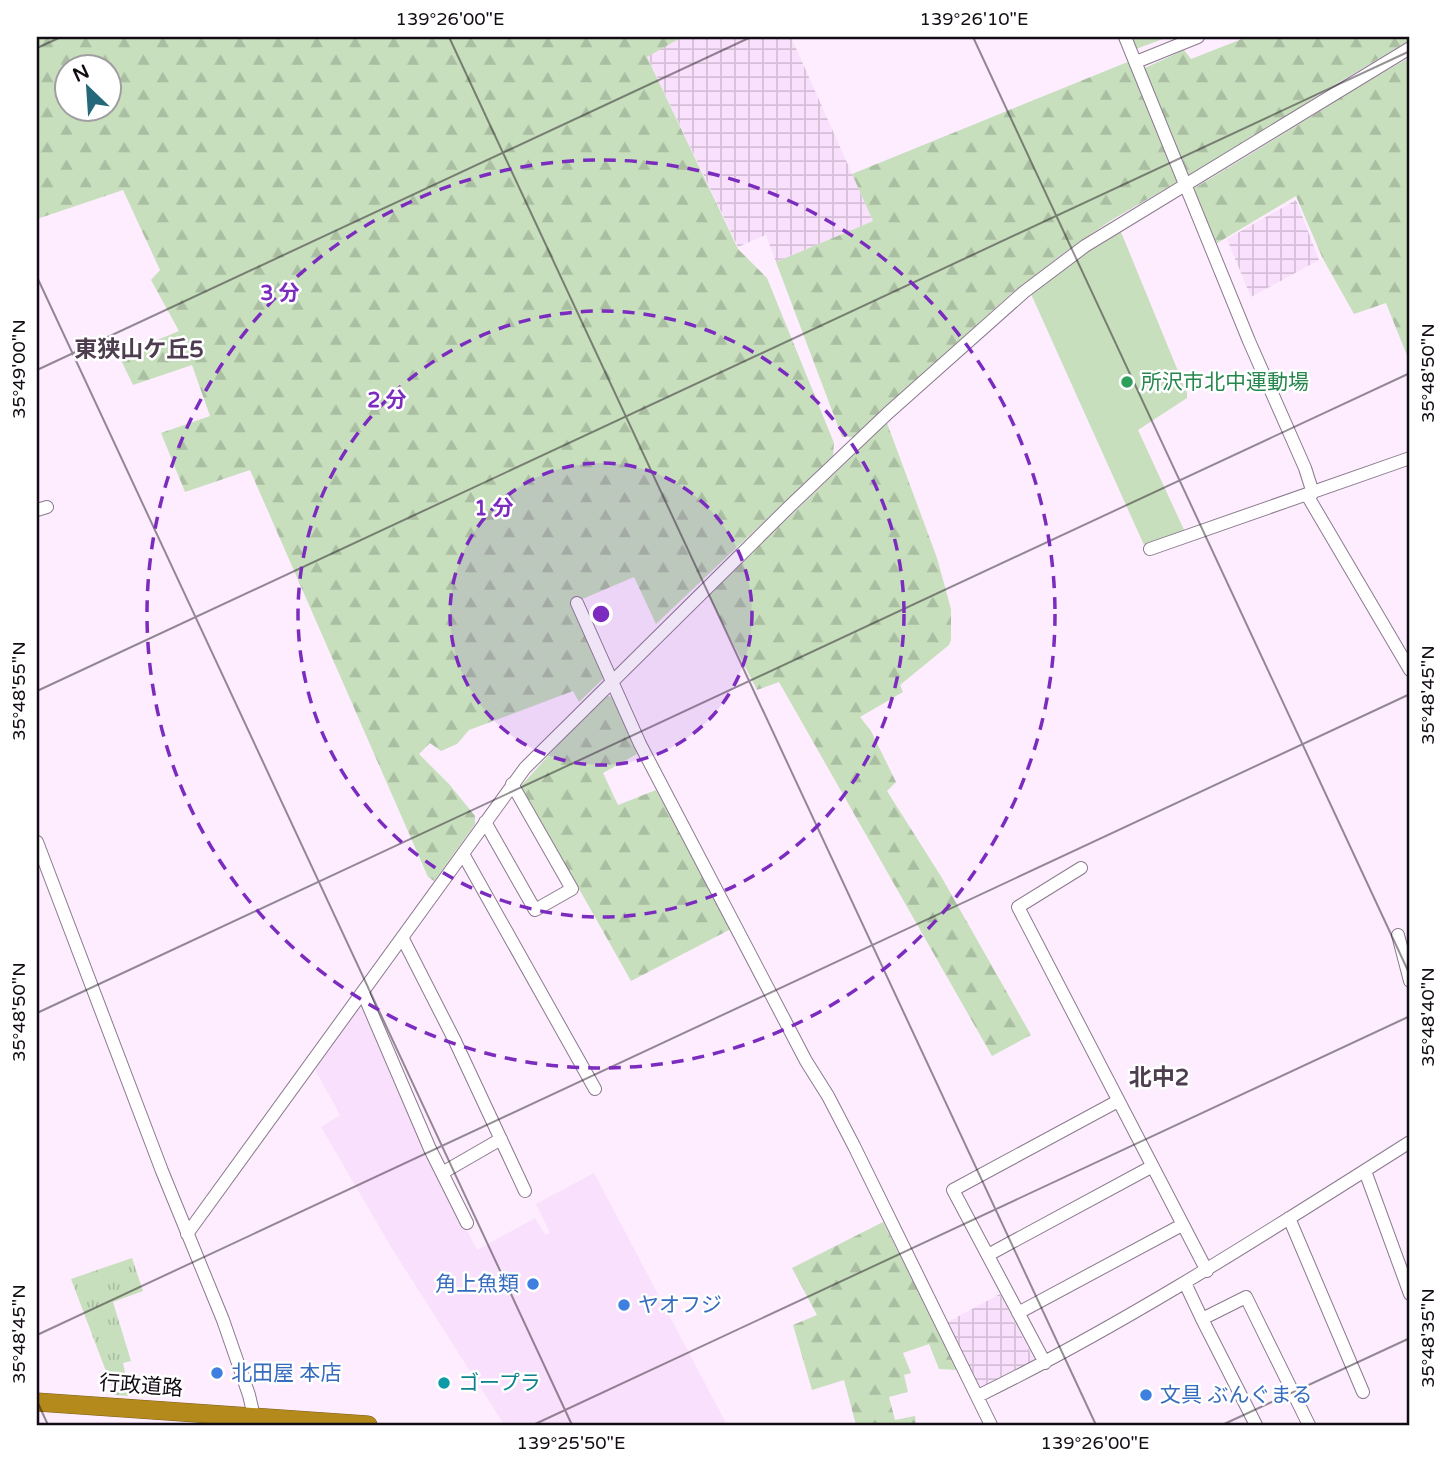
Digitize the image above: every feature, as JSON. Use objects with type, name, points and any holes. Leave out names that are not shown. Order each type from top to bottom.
[{"type":"highway","name":"行政道路","points":[[37,1402],[255,1421],[369,1425]]},
{"type":"street","points":[[1125,37],[1305,468],[1310,494],[1410,670]]},
{"type":"street","points":[[1136,62],[1198,37]]},
{"type":"street","points":[[187,1234],[403,939],[512,784],[611,681],[846,452],[1024,292],[1085,246],[1410,48]]},
{"type":"street","points":[[1150,549],[1410,458]]},
{"type":"street","points":[[577,603],[640,744],[738,935],[854,1146],[991,1425]]},
{"type":"street","points":[[485,822],[535,910],[572,889],[512,784]]},
{"type":"street","points":[[37,842],[187,1234],[223,1320],[255,1421]]},
{"type":"street","points":[[463,854],[595,1089]]},
{"type":"street","points":[[1082,867],[1018,907],[1096,1052],[1118,1101],[1206,1271]]},
{"type":"street","points":[[1398,935],[1410,981]]},
{"type":"street","points":[[403,939],[449,1029],[525,1191]]},
{"type":"street","points":[[363,993],[467,1223]]},
{"type":"street","points":[[1045,1363],[953,1191],[1118,1101]]},
{"type":"street","points":[[442,1172],[500,1139]]},
{"type":"street","points":[[978,1396],[1045,1363],[1206,1271],[1410,1142]]},
{"type":"street","points":[[988,1255],[1152,1167]]},
{"type":"street","points":[[1365,1171],[1410,1294]]},
{"type":"street","points":[[1289,1218],[1363,1392]]},
{"type":"street","points":[[1018,1313],[1182,1225]]},
{"type":"street","points":[[1185,1283],[1256,1425]]},
{"type":"street","points":[[1202,1319],[1246,1297],[1309,1425]]},
{"type":"shaded area","points":[[682,37],[791,37],[873,221],[776,262],[766,235],[738,247],[647,56]]},
{"type":"shaded area","points":[[1296,200],[1319,260],[1251,297],[1227,239]]},
{"type":"shaded area","points":[[360,1004],[364,1005],[427,1151],[477,1250],[535,1218],[545,1235],[550,1233],[536,1204],[594,1173],[727,1425],[503,1423],[391,1247],[321,1127],[340,1115],[315,1069]]},
{"type":"shaded area","points":[[1000,1294],[1035,1361],[981,1389],[946,1323]]},
{"type":"green space","points":[[37,37],[682,37],[647,57],[738,249],[767,278],[834,443],[833,456],[656,624],[634,577],[573,603],[605,677],[579,702],[573,691],[469,730],[457,744],[441,751],[430,743],[419,754],[449,784],[475,816],[475,824],[434,881],[428,877],[250,470],[185,492],[161,433],[210,416],[192,365],[133,385],[119,356],[179,331],[151,280],[160,270],[123,190],[37,219]]},
{"type":"green space","points":[[1130,37],[1168,37],[1136,49]]},
{"type":"green space","points":[[1247,37],[1410,37],[1410,40],[1321,93],[1270,128],[1110,221],[1065,252],[1012,293],[853,437],[842,437],[776,262],[873,221],[852,174],[1130,61],[1134,73],[1184,50],[1191,59]]},
{"type":"green space","points":[[1410,57],[1410,363],[1386,303],[1354,314],[1323,259],[1296,196],[1214,245],[1193,189]]},
{"type":"green space","name":"所沢市北中運動場","points":[[1121,232],[1187,393],[1187,398],[1138,430],[1185,532],[1144,545],[1031,294],[1070,263]]},
{"type":"green space","points":[[887,423],[937,558],[951,609],[951,640],[949,645],[900,685],[903,692],[860,717],[871,731],[896,782],[887,791],[942,878],[1031,1035],[992,1056],[779,682],[757,690],[708,595]]},
{"type":"green space","points":[[603,695],[613,697],[637,754],[603,773],[618,805],[656,790],[731,929],[631,981],[521,786]]},
{"type":"green space","points":[[883,1222],[958,1370],[939,1369],[929,1344],[903,1353],[911,1373],[904,1375],[908,1392],[889,1397],[895,1420],[915,1416],[916,1425],[856,1425],[844,1380],[812,1390],[793,1325],[817,1315],[792,1268]]},
{"type":"green space","points":[[132,1258],[143,1291],[113,1302],[131,1361],[123,1363],[130,1396],[115,1395],[71,1279]]},
{"type":"place","name":"所沢市北中運動場","points":[[1127,382]]},
{"type":"place","name":"角上魚類","points":[[533,1284]]},
{"type":"place","name":"ヤオフジ","points":[[624,1305]]},
{"type":"place","name":"北田屋 本店","points":[[217,1373]]},
{"type":"place","name":"ゴープラ","points":[[444,1383]]},
{"type":"place","name":"文具 ぶんぐまる","points":[[1146,1395]]},
{"type":"district","name":"東狭山ケ丘5","points":[[139,350]]},
{"type":"district","name":"北中2","points":[[1159,1078]]}]
